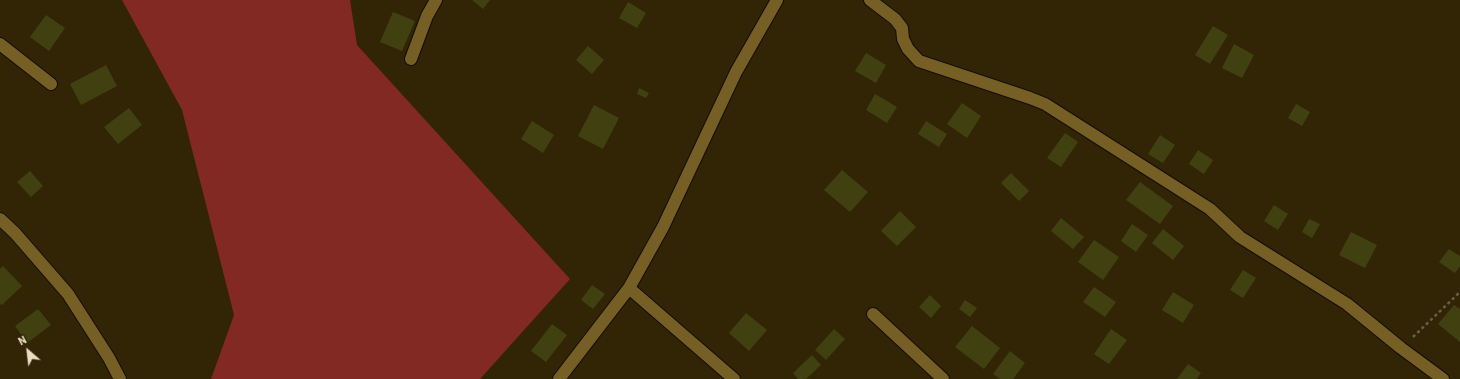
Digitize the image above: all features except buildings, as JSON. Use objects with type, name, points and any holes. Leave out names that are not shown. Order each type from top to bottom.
[{"type":"street","points":[[411,59],[426,16],[436,0]]},
{"type":"street","points":[[559,379],[630,288],[663,227],[736,72],[777,0]]},
{"type":"street","points":[[870,0],[895,19],[902,28],[903,39],[908,49],[919,61],[1045,104],[1210,209],[1224,220],[1240,237],[1347,304],[1437,377]]},
{"type":"street","points":[[0,44],[51,84]]},
{"type":"street","points":[[0,219],[15,233],[68,294],[109,358],[120,379]]},
{"type":"street","points":[[630,288],[734,379]]},
{"type":"street","points":[[873,314],[943,379]]},
{"type":"path","points":[[1401,348],[1460,292]]},
{"type":"shaded area","points":[[122,0],[350,0],[357,45],[570,279],[480,379],[211,379],[234,315],[182,110]]}]
